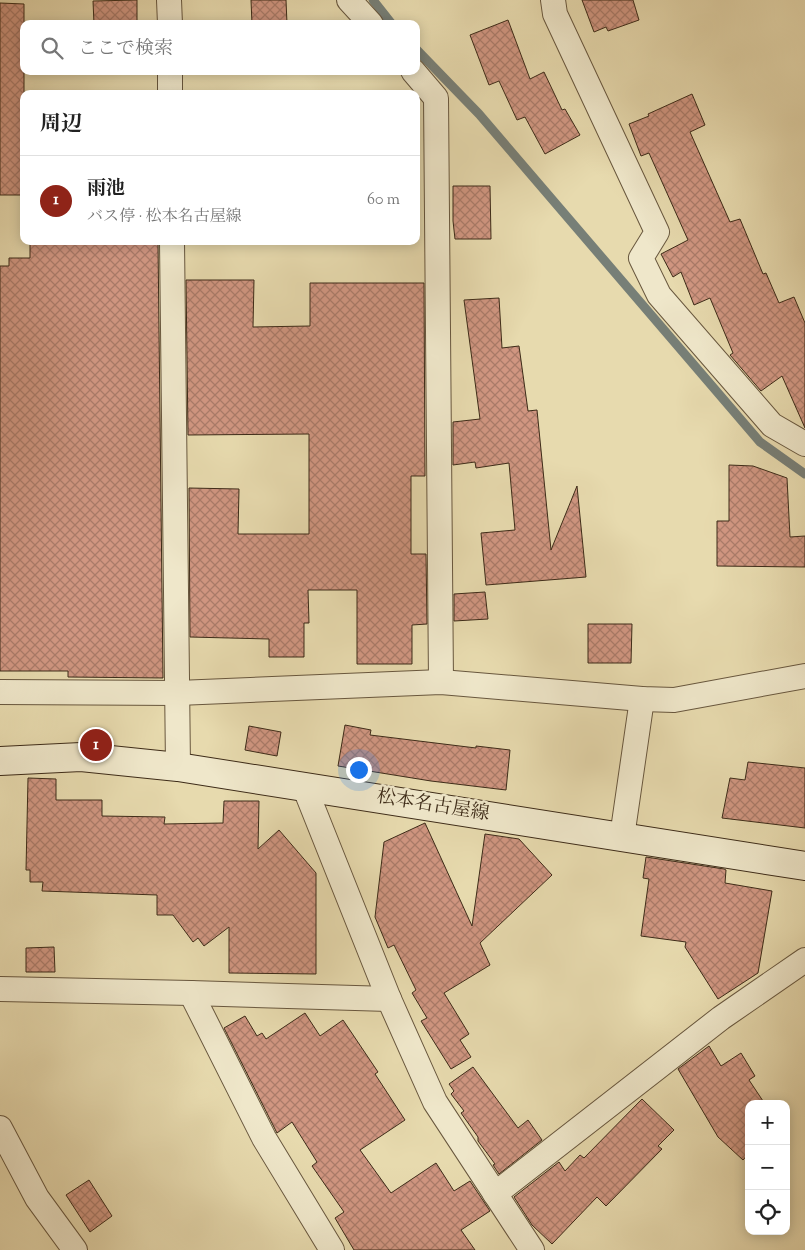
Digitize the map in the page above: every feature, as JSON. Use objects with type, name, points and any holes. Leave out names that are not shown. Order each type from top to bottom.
[{"type":"main road","name":"松本名古屋線","points":[[0,761],[81,757],[178,767],[805,866]]},
{"type":"street","points":[[169,0],[170,20]]},
{"type":"street","points":[[349,0],[367,20]]},
{"type":"street","points":[[553,0],[555,14],[657,232],[641,258],[659,295],[772,425],[805,444]]},
{"type":"street","points":[[170,75],[170,90]]},
{"type":"street","points":[[416,75],[436,98],[441,682]]},
{"type":"street","points":[[172,245],[178,767]]},
{"type":"street","points":[[0,692],[178,693],[441,682],[674,700],[805,676]]},
{"type":"street","points":[[622,837],[642,699]]},
{"type":"street","points":[[304,786],[389,999],[435,1102],[532,1250]]},
{"type":"street","points":[[495,1194],[721,1018],[805,960]]},
{"type":"street","points":[[0,990],[389,999]]},
{"type":"street","points":[[191,993],[264,1138],[332,1250]]},
{"type":"street","points":[[0,1128],[38,1198],[75,1250]]},
{"type":"building","points":[[137,0],[137,20],[94,20],[93,1]]},
{"type":"building","points":[[251,0],[286,0],[287,20],[252,20]]},
{"type":"building","points":[[582,0],[633,0],[639,20],[608,31],[606,27],[594,32]]},
{"type":"building","points":[[0,3],[24,4],[24,20],[20,20],[20,75],[24,75],[24,90],[20,90],[20,195],[0,195]]},
{"type":"building","points":[[508,20],[530,79],[544,72],[562,110],[565,109],[580,135],[545,154],[525,117],[517,120],[499,81],[489,85],[470,35]]},
{"type":"building","points":[[692,94],[705,125],[690,132],[730,222],[740,219],[763,274],[766,273],[779,303],[794,297],[805,323],[805,428],[782,376],[761,391],[730,355],[733,353],[710,298],[694,305],[681,272],[673,277],[661,254],[688,240],[649,153],[641,156],[629,124]]},
{"type":"building","points":[[453,186],[490,186],[491,239],[455,239]]},
{"type":"building","points":[[30,245],[158,245],[163,678],[68,677],[68,671],[0,671],[0,266],[9,266],[9,258],[30,258]]},
{"type":"building","points":[[186,280],[254,280],[253,327],[310,326],[310,283],[424,283],[425,476],[411,476],[411,554],[426,554],[427,624],[412,625],[412,664],[357,664],[357,590],[308,590],[309,623],[304,623],[304,657],[269,657],[269,639],[190,637],[189,488],[239,489],[238,534],[309,534],[309,434],[188,435]]},
{"type":"building","points":[[499,298],[502,348],[519,346],[528,411],[537,410],[551,550],[577,486],[586,577],[486,585],[481,533],[515,530],[509,463],[476,468],[475,462],[453,465],[453,422],[480,419],[464,300]]},
{"type":"building","points":[[729,465],[753,466],[787,478],[790,537],[805,536],[805,567],[717,566],[717,521],[729,521]]},
{"type":"building","points":[[485,592],[488,619],[454,621],[454,594]]},
{"type":"building","points":[[588,624],[632,624],[631,663],[588,663]]},
{"type":"building","points":[[345,725],[371,730],[370,735],[476,748],[476,746],[510,750],[506,790],[431,781],[338,766]]},
{"type":"building","points":[[249,726],[281,732],[277,756],[245,750]]},
{"type":"building","points":[[748,762],[805,768],[805,828],[722,818],[730,778],[745,780]]},
{"type":"building","points":[[28,778],[56,779],[56,800],[102,800],[102,816],[165,817],[164,824],[223,823],[224,801],[259,801],[258,849],[279,830],[316,873],[316,974],[229,973],[229,927],[204,946],[198,938],[193,942],[173,915],[157,915],[157,895],[42,891],[43,882],[30,882],[30,870],[26,870]]},
{"type":"building","points":[[425,823],[472,926],[485,834],[519,839],[552,875],[480,943],[490,965],[444,993],[469,1034],[460,1040],[471,1057],[451,1069],[421,1021],[427,1018],[412,993],[416,990],[394,945],[388,948],[375,917],[384,842]]},
{"type":"building","points":[[646,857],[724,869],[726,870],[725,883],[772,891],[758,973],[718,999],[685,947],[686,942],[641,936],[649,879],[643,878]]},
{"type":"building","points":[[54,947],[55,972],[26,972],[26,948]]},
{"type":"building","points":[[305,1013],[320,1036],[343,1020],[378,1072],[375,1074],[405,1120],[360,1150],[391,1193],[436,1163],[454,1191],[470,1181],[490,1211],[461,1230],[475,1250],[354,1250],[335,1218],[344,1212],[312,1166],[317,1162],[292,1122],[277,1133],[224,1028],[245,1016],[257,1036],[262,1033],[266,1039]]},
{"type":"building","points":[[709,1046],[721,1066],[741,1053],[755,1076],[749,1080],[762,1100],[745,1100],[745,1158],[743,1160],[718,1137],[678,1069]]},
{"type":"building","points":[[473,1067],[518,1128],[528,1120],[542,1140],[499,1174],[493,1165],[495,1164],[461,1113],[464,1111],[451,1094],[454,1091],[449,1084]]},
{"type":"building","points":[[642,1099],[674,1130],[658,1146],[662,1149],[606,1206],[597,1197],[552,1244],[532,1225],[514,1197],[559,1162],[565,1171],[580,1155],[584,1158]]},
{"type":"building","points":[[89,1180],[112,1216],[90,1232],[66,1195]]},
{"type":"waterway","points":[[373,0],[389,20]]},
{"type":"waterway","points":[[420,53],[479,114],[760,442],[805,474]]},
{"type":"place","name":"雨池","points":[[96,745]]}]
